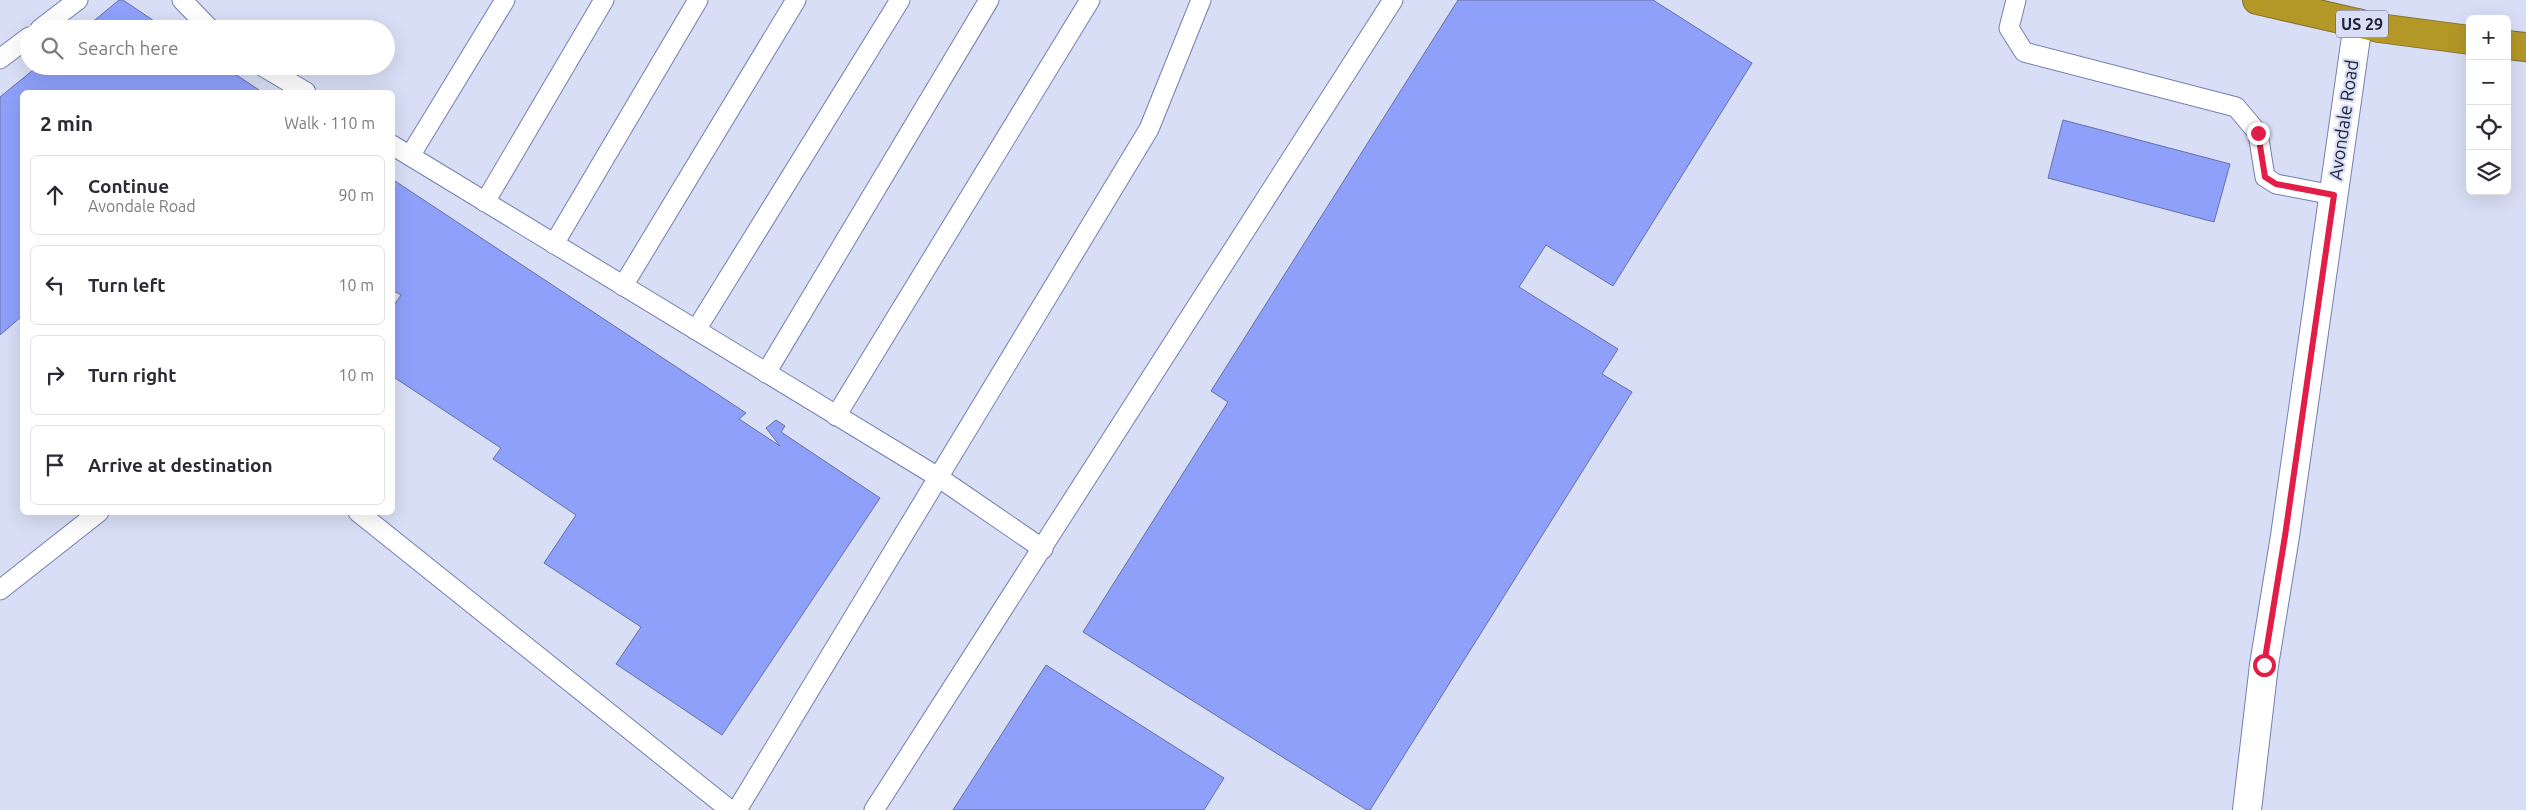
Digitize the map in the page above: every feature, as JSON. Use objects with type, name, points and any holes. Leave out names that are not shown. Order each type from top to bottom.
[{"type":"highway","name":"US 29","points":[[2257,0],[2358,23],[2466,39]]},
{"type":"highway","points":[[2511,45],[2526,47]]},
{"type":"street","name":"Avondale Road","points":[[2247,810],[2264,665],[2285,536],[2358,23]]},
{"type":"lane","points":[[52,20],[78,0]]},
{"type":"lane","points":[[182,0],[201,20]]},
{"type":"lane","points":[[410,156],[505,0]]},
{"type":"lane","points":[[485,202],[604,0]]},
{"type":"lane","points":[[554,244],[698,0]]},
{"type":"lane","points":[[624,286],[796,0]]},
{"type":"lane","points":[[696,330],[900,0]]},
{"type":"lane","points":[[766,373],[989,0]]},
{"type":"lane","points":[[836,416],[1090,0]]},
{"type":"lane","points":[[737,810],[1149,128],[1201,0]]},
{"type":"lane","points":[[874,810],[1393,0]]},
{"type":"lane","points":[[2016,0],[2010,28],[2024,52],[2236,107],[2258,133],[2265,177],[2276,184],[2334,195]]},
{"type":"lane","points":[[0,59],[20,44]]},
{"type":"lane","points":[[277,75],[303,90]]},
{"type":"lane","points":[[395,147],[938,478],[1043,548]]},
{"type":"lane","points":[[0,590],[95,515]]},
{"type":"lane","points":[[362,515],[730,810]]},
{"type":"building","points":[[119,0],[123,0],[153,20],[95,20]]},
{"type":"building","points":[[1458,0],[1653,0],[1752,63],[1613,286],[1546,245],[1519,287],[1618,349],[1602,374],[1632,392],[1370,810],[1367,810],[1083,632],[1228,402],[1211,391]]},
{"type":"building","points":[[27,75],[236,75],[259,90],[20,90],[20,318],[0,335],[0,97]]},
{"type":"building","points":[[2063,120],[2230,164],[2214,222],[2048,178]]},
{"type":"building","points":[[395,181],[746,413],[739,419],[780,446],[766,428],[776,420],[785,426],[781,432],[880,498],[722,735],[616,664],[641,627],[544,563],[576,515],[493,459],[501,448],[395,378],[395,304],[401,295],[395,292]]},
{"type":"building","points":[[1046,665],[1224,778],[1204,810],[953,810]]},
{"type":"route","points":[[2258,133],[2265,177],[2276,184],[2334,195],[2285,536],[2264,665]]}]
